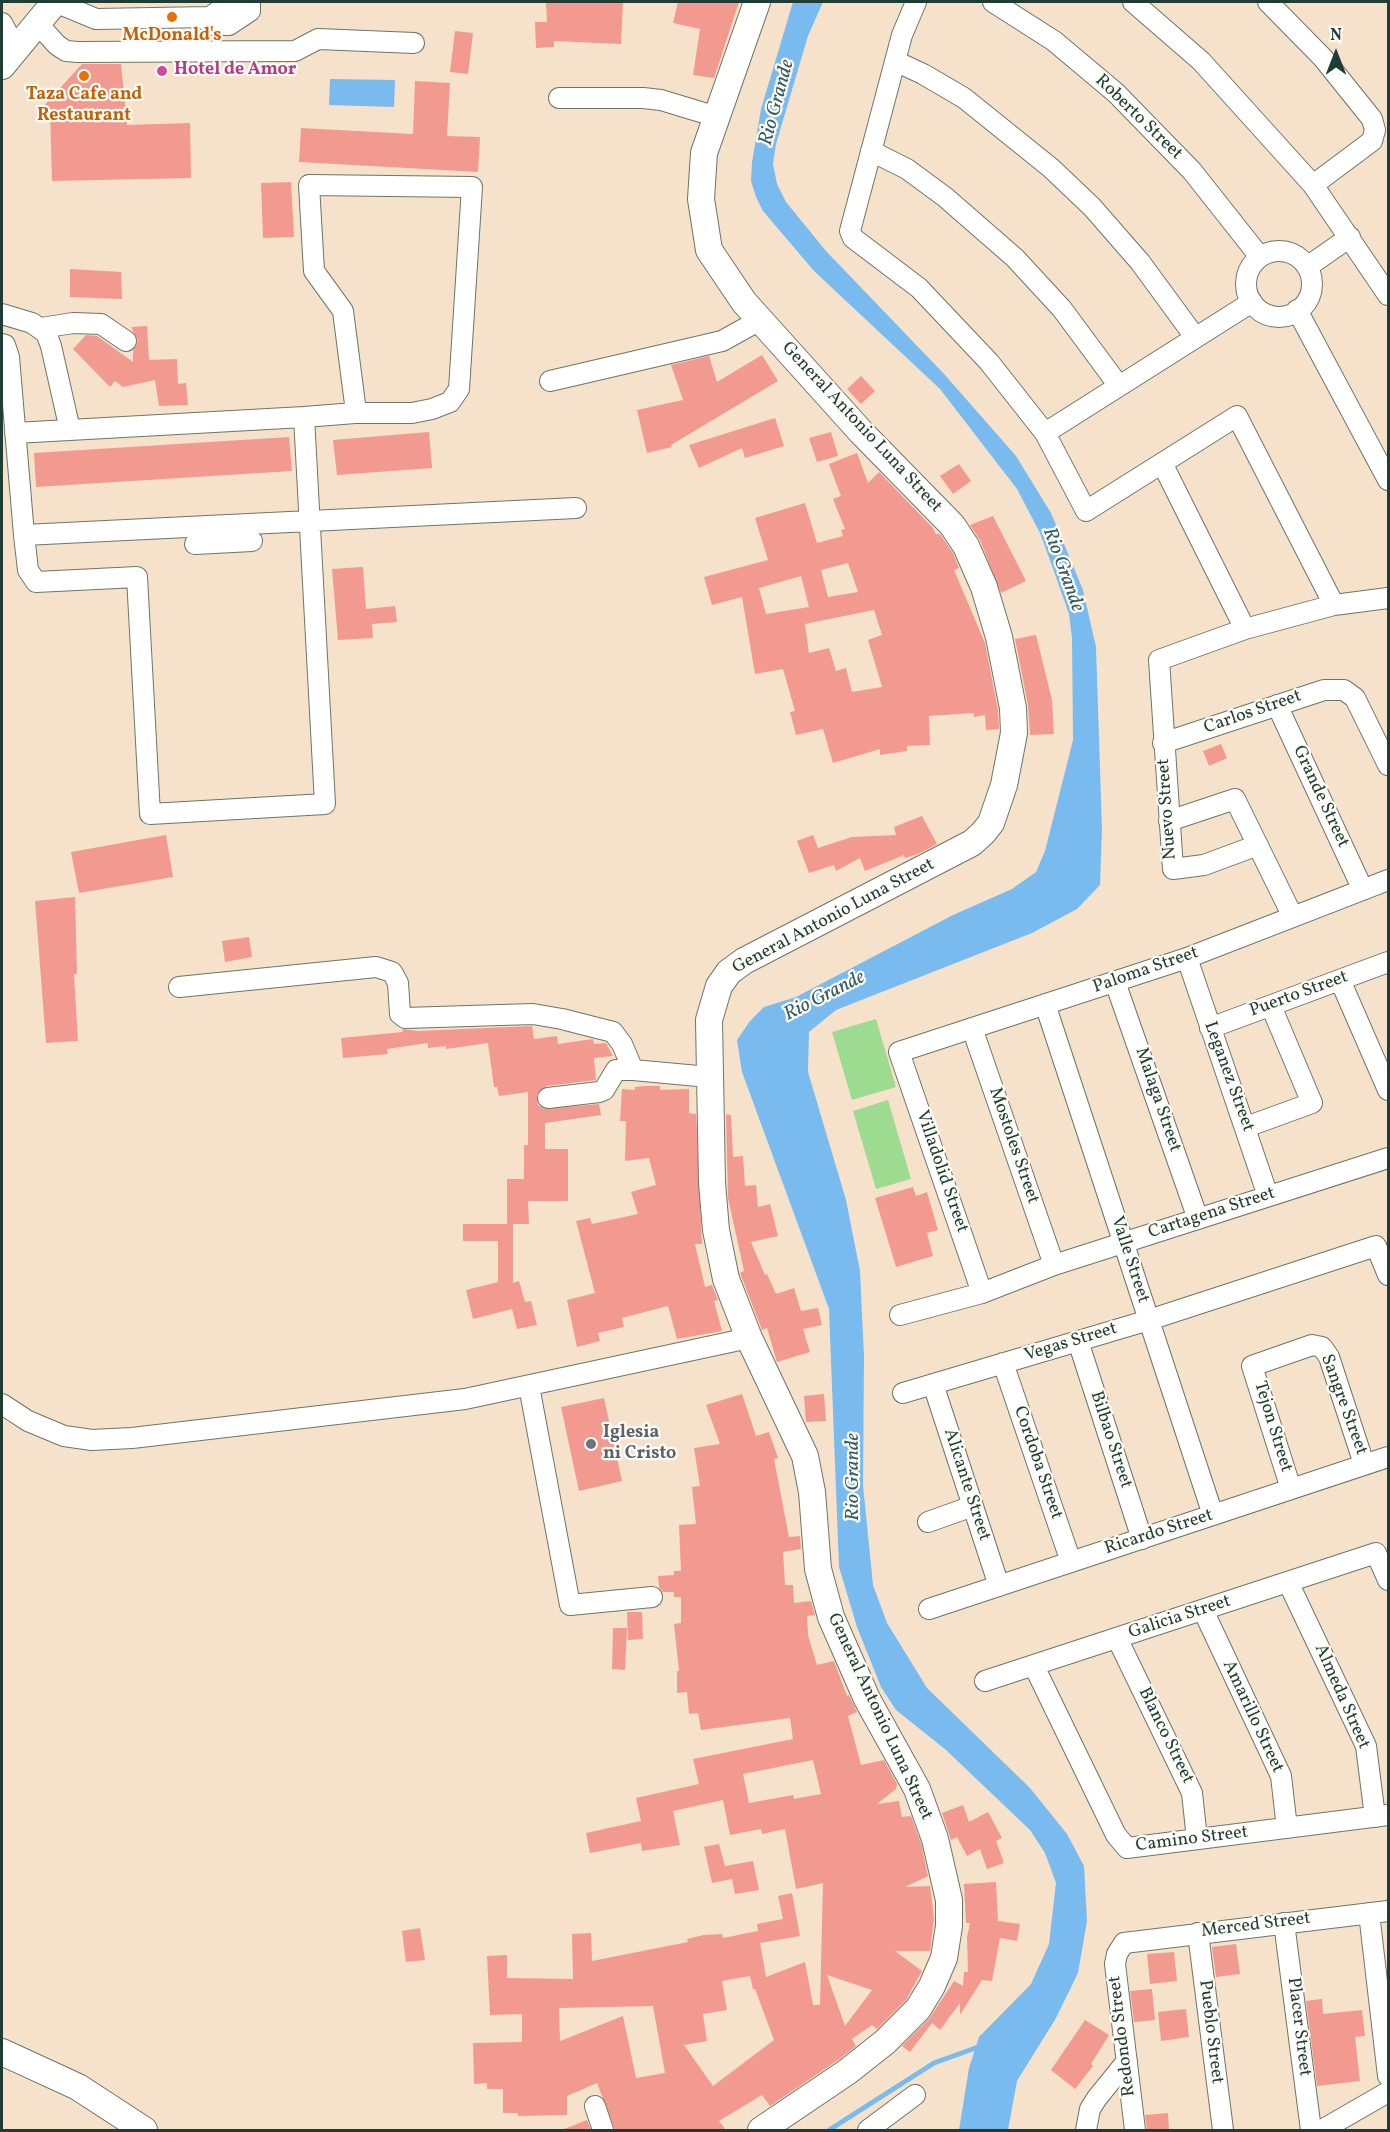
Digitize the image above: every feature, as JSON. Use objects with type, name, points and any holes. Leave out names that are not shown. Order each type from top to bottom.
[{"type":"main road","points":[[9,57],[55,2]]},
{"type":"main road","name":"General Antonio Luna Street","points":[[756,2],[704,153],[700,176],[704,232],[709,250],[718,266],[760,320],[861,432],[952,525],[966,546],[984,587],[999,637],[1012,699],[1014,733],[1004,785],[991,823],[972,843],[744,961],[729,972],[719,986],[709,1020],[709,1077],[716,1230],[726,1279],[749,1338],[805,1456],[824,1597],[867,1699],[917,1789],[935,1839],[949,1900],[944,1958],[932,1986],[918,2009],[885,2042],[847,2072],[761,2130]]},
{"type":"main road","points":[[2,2052],[78,2087],[144,2130]]},
{"type":"main road","points":[[2,2067],[62,2095],[114,2130]]},
{"type":"street","points":[[55,2],[96,19],[210,17],[231,2]]},
{"type":"street","points":[[201,18],[213,25],[230,25],[250,11],[250,2]]},
{"type":"street","points":[[916,2],[902,35],[895,61],[850,231],[853,238],[919,288],[958,327],[1045,433],[1086,511],[1237,416],[1334,605]]},
{"type":"street","name":"Roberto Street","points":[[993,2],[1054,41],[1116,93],[1192,171],[1260,257]]},
{"type":"street","points":[[1133,2],[1201,61],[1313,185],[1389,295]]},
{"type":"street","points":[[1268,2],[1323,58],[1372,119],[1376,130],[1372,141],[1313,185]]},
{"type":"street","points":[[2,23],[9,57]]},
{"type":"street","points":[[37,23],[57,45],[66,51],[78,52],[295,51],[318,39],[414,43]]},
{"type":"street","points":[[895,61],[964,98],[1051,168],[1092,207],[1140,262],[1195,337]]},
{"type":"street","points":[[559,98],[661,100],[717,117]]},
{"type":"street","points":[[872,151],[907,169],[945,197],[1015,258],[1062,309],[1119,386]]},
{"type":"street","points":[[15,433],[355,413],[412,413],[450,402],[459,389],[472,187],[309,185],[314,271],[343,311],[355,413]]},
{"type":"street","points":[[1307,267],[1350,237]]},
{"type":"street","points":[[1282,251],[1296,256],[1307,267],[1312,287],[1307,301],[1297,310],[1284,316],[1270,315],[1252,302],[1246,282],[1251,268],[1260,257],[1282,251]]},
{"type":"street","points":[[1045,433],[1252,302]]},
{"type":"street","points":[[1297,310],[1389,480]]},
{"type":"street","points":[[2,314],[41,328],[73,323],[101,324],[126,341]]},
{"type":"street","points":[[550,381],[722,341],[760,320]]},
{"type":"street","points":[[41,328],[51,346],[70,430]]},
{"type":"street","points":[[2,344],[5,345],[9,357],[28,570],[36,582],[137,577],[150,814],[325,804],[304,417]]},
{"type":"street","points":[[1162,463],[1245,629],[1334,605],[1389,598]]},
{"type":"street","points":[[24,535],[576,508]]},
{"type":"street","points":[[195,544],[252,541]]},
{"type":"street","name":"Nuevo Street","points":[[1245,629],[1159,660],[1163,743],[1173,869],[1204,865],[1258,845]]},
{"type":"street","name":"Carlos Street","points":[[1163,743],[1324,690],[1344,690],[1354,698],[1389,765]]},
{"type":"street","name":"Grande Street","points":[[1277,705],[1363,890]]},
{"type":"street","points":[[1169,821],[1235,799],[1292,915]]},
{"type":"street","name":"Paloma Street","points":[[899,1052],[1187,958],[1292,915],[1389,880]]},
{"type":"street","name":"Leganez Street","points":[[1187,958],[1268,1196]]},
{"type":"street","name":"Puerto Street","points":[[1210,1028],[1389,962]]},
{"type":"street","points":[[179,987],[376,967],[392,972],[399,983],[400,1014],[405,1018],[533,1014],[562,1019],[613,1032],[622,1044],[633,1070]]},
{"type":"street","points":[[1340,980],[1389,1090]]},
{"type":"street","name":"Malaga Street","points":[[1115,982],[1198,1219]]},
{"type":"street","name":"Valle Street","points":[[1045,1004],[1213,1515]]},
{"type":"street","points":[[1246,1127],[1311,1103],[1271,1006]]},
{"type":"street","name":"Mostoles Street","points":[[972,1028],[1054,1265]]},
{"type":"street","name":"Villadolid Street","points":[[899,1052],[982,1293]]},
{"type":"street","points":[[548,1098],[604,1090],[616,1070],[709,1077]]},
{"type":"street","name":"Cartagena Street","points":[[900,1315],[982,1293],[1054,1265],[1123,1242],[1389,1158]]},
{"type":"street","name":"Vegas Street","points":[[903,1393],[1149,1320],[1376,1246],[1389,1275]]},
{"type":"street","points":[[2,1404],[28,1421],[64,1436],[92,1440],[132,1438],[422,1405],[528,1386],[749,1338]]},
{"type":"street","name":"Bilbao Street","points":[[1078,1341],[1142,1539]]},
{"type":"street","name":"Sangre Street","points":[[1252,1366],[1311,1346],[1322,1347],[1329,1357],[1364,1464]]},
{"type":"street","name":"Cordoba Street","points":[[1003,1363],[1071,1562]]},
{"type":"street","name":"Tejon Street","points":[[1252,1366],[1291,1489]]},
{"type":"street","name":"Alicante Street","points":[[933,1384],[999,1586]]},
{"type":"street","points":[[528,1386],[570,1605],[652,1597]]},
{"type":"street","name":"Ricardo Street","points":[[929,1609],[1389,1457]]},
{"type":"street","points":[[928,1522],[973,1506]]},
{"type":"street","name":"Galicia Street","points":[[985,1681],[1376,1553],[1389,1580]]},
{"type":"street","name":"Almeda Street","points":[[1288,1582],[1366,1746],[1382,1816]]},
{"type":"street","name":"Amarillo Street","points":[[1203,1610],[1281,1776],[1287,1828]]},
{"type":"street","name":"Blanco Street","points":[[1117,1638],[1192,1793],[1197,1839]]},
{"type":"street","name":"Camino Street","points":[[1034,1666],[1116,1835],[1127,1848],[1382,1816]]},
{"type":"street","points":[[1379,1912],[1389,2076]]},
{"type":"street","name":"Merced Street","points":[[1124,1943],[1379,1912]]},
{"type":"street","name":"Placer Street","points":[[1284,1923],[1311,2130]]},
{"type":"street","name":"Pueblo Street","points":[[1198,1933],[1223,2130]]},
{"type":"street","name":"Redondo Street","points":[[1124,1943],[1117,1954],[1115,1964],[1135,2130]]},
{"type":"street","points":[[1086,2130],[1090,2109],[1096,2098],[1126,2061]]},
{"type":"street","points":[[1323,2130],[1389,2092]]},
{"type":"street","points":[[868,2130],[915,2095]]},
{"type":"street","points":[[595,2106],[603,2130]]},
{"type":"green space","points":[[876,1019],[896,1087],[852,1100],[832,1032]]},
{"type":"green space","points":[[888,1100],[911,1179],[876,1189],[853,1111]]},
{"type":"water","name":"Rio Grande","points":[[793,2],[823,2],[808,36],[776,144],[773,164],[777,184],[786,202],[826,251],[945,375],[1016,456],[1051,513],[1067,551],[1083,590],[1096,647],[1102,829],[1100,885],[1077,909],[1032,933],[836,1010],[809,1032],[808,1072],[846,1200],[860,1271],[864,1357],[863,1485],[873,1585],[887,1623],[927,1688],[1030,1788],[1067,1834],[1084,1866],[1087,1921],[1078,1973],[1056,2018],[1017,2081],[1008,2130],[959,2130],[969,2068],[979,2037],[1031,1984],[1049,1944],[1056,1883],[1045,1853],[1030,1830],[946,1750],[896,1710],[881,1687],[857,1627],[839,1567],[829,1309],[742,1072],[737,1040],[750,1021],[764,1007],[796,997],[953,915],[1012,889],[1036,872],[1045,851],[1073,740],[1072,638],[1069,614],[1040,533],[1017,489],[940,389],[814,271],[763,211],[756,197],[751,181],[752,162],[761,109]]},
{"type":"water","points":[[330,79],[395,80],[394,107],[329,105]]},
{"type":"building","points":[[546,2],[623,2],[621,44],[554,41],[554,47],[536,48],[535,22],[547,22]]},
{"type":"building","points":[[678,2],[739,2],[714,78],[693,75],[700,29],[673,23]]},
{"type":"building","points":[[455,31],[473,33],[468,74],[450,72]]},
{"type":"building","points":[[82,64],[121,64],[127,125],[190,123],[191,178],[52,181],[50,109],[40,110]]},
{"type":"building","points":[[415,81],[450,83],[447,136],[480,137],[478,172],[299,162],[301,128],[413,134]]},
{"type":"building","points":[[291,182],[294,237],[263,238],[261,183]]},
{"type":"building","points":[[70,269],[121,272],[122,299],[70,297]]},
{"type":"building","points":[[147,326],[149,360],[177,359],[178,384],[186,383],[188,405],[159,406],[155,380],[123,387],[115,381],[110,387],[73,349],[86,335],[97,336],[133,362],[133,351],[138,341],[131,327]]},
{"type":"building","points":[[762,355],[778,381],[671,445],[672,447],[647,453],[637,410],[683,400],[671,365],[709,356],[717,382]]},
{"type":"building","points":[[861,376],[875,391],[861,404],[847,389]]},
{"type":"building","points":[[775,418],[784,446],[745,458],[742,448],[699,468],[689,445]]},
{"type":"building","points":[[429,432],[432,468],[337,475],[333,440]]},
{"type":"building","points":[[831,432],[838,456],[817,462],[809,438]]},
{"type":"building","points":[[289,437],[292,471],[36,487],[34,453]]},
{"type":"building","points":[[857,453],[868,483],[879,472],[933,528],[936,534],[940,534],[953,553],[959,568],[954,570],[985,643],[998,710],[999,729],[986,730],[985,715],[974,717],[974,713],[929,716],[930,745],[907,746],[907,751],[880,755],[880,749],[833,763],[823,729],[796,735],[790,712],[795,711],[783,669],[755,674],[742,597],[712,605],[704,577],[768,560],[755,518],[805,503],[817,543],[843,536],[841,530],[845,529],[833,499],[841,496],[829,464]],"holes":[[[848,563],[858,592],[828,597],[821,570]],[[801,576],[809,607],[766,614],[759,588]],[[874,610],[882,635],[868,640],[882,687],[852,692],[846,668],[836,671],[829,648],[809,653],[805,624]]]},
{"type":"building","points":[[959,464],[971,481],[953,494],[940,476]]},
{"type":"building","points":[[993,516],[1026,581],[1001,593],[980,540],[970,525]]},
{"type":"building","points":[[363,567],[366,609],[395,606],[397,622],[372,624],[373,638],[338,640],[332,569]]},
{"type":"building","points":[[1036,635],[1052,700],[1054,734],[1030,735],[1028,705],[1015,639]]},
{"type":"building","points":[[1221,744],[1227,758],[1209,766],[1203,751]]},
{"type":"building","points":[[922,816],[937,844],[918,854],[905,858],[904,855],[865,871],[860,858],[836,871],[834,865],[809,873],[797,841],[813,835],[818,848],[852,837],[896,835],[894,827]]},
{"type":"building","points":[[166,835],[173,877],[79,893],[71,852]]},
{"type":"building","points":[[75,897],[77,974],[74,974],[78,1041],[46,1043],[35,901]]},
{"type":"building","points":[[249,937],[252,957],[225,962],[222,941]]},
{"type":"building","points":[[532,1026],[534,1039],[557,1036],[558,1044],[593,1039],[594,1044],[606,1043],[613,1056],[594,1058],[596,1080],[547,1086],[537,1094],[538,1105],[544,1109],[599,1104],[601,1115],[545,1123],[545,1149],[568,1149],[568,1201],[528,1201],[529,1224],[513,1224],[513,1283],[519,1281],[525,1302],[531,1301],[537,1325],[517,1329],[512,1309],[473,1319],[466,1290],[498,1282],[498,1241],[463,1241],[463,1224],[507,1224],[507,1179],[524,1179],[524,1145],[528,1145],[528,1092],[499,1096],[497,1087],[494,1087],[488,1043],[446,1049],[446,1046],[428,1048],[428,1043],[387,1049],[388,1054],[343,1058],[341,1038],[403,1032],[402,1029],[418,1031]]},
{"type":"building","points":[[660,1086],[660,1090],[689,1089],[689,1113],[696,1114],[702,1244],[695,1244],[705,1287],[712,1285],[718,1300],[714,1301],[722,1331],[677,1339],[668,1306],[622,1318],[624,1327],[598,1333],[600,1341],[577,1347],[567,1300],[595,1293],[576,1221],[590,1218],[592,1224],[638,1214],[631,1192],[656,1185],[649,1158],[625,1161],[626,1121],[620,1121],[622,1089],[635,1090],[635,1087]]},
{"type":"building","points":[[726,1114],[731,1115],[733,1157],[743,1156],[745,1186],[756,1185],[758,1207],[770,1204],[778,1236],[751,1242],[765,1275],[767,1274],[776,1294],[794,1288],[801,1311],[818,1308],[822,1325],[803,1329],[810,1352],[777,1362],[767,1328],[762,1330],[740,1273],[744,1271],[728,1198]]},
{"type":"building","points":[[913,1187],[916,1196],[927,1192],[938,1230],[927,1233],[933,1256],[896,1267],[875,1198]]},
{"type":"building","points":[[742,1394],[756,1436],[769,1432],[778,1458],[774,1459],[789,1537],[800,1536],[801,1549],[783,1552],[785,1585],[793,1585],[794,1603],[811,1601],[815,1615],[807,1616],[808,1635],[817,1665],[834,1661],[847,1696],[849,1695],[857,1712],[848,1716],[861,1765],[884,1760],[897,1784],[896,1789],[877,1804],[899,1801],[902,1817],[911,1816],[921,1843],[928,1876],[905,1887],[930,1886],[934,1918],[930,1951],[895,1951],[922,1971],[906,2000],[877,2029],[872,2025],[852,2039],[856,2046],[770,2106],[762,2095],[719,2121],[726,2130],[615,2130],[597,2083],[567,2096],[567,2115],[518,2116],[518,2113],[503,2113],[503,2089],[487,2089],[487,2083],[474,2084],[473,2043],[522,2042],[522,2014],[490,2015],[487,1956],[507,1955],[507,1978],[573,1979],[572,1934],[591,1933],[592,1961],[688,1942],[687,1939],[704,1935],[722,1934],[723,1938],[758,1931],[766,1977],[805,1962],[813,2005],[820,2005],[823,1883],[796,1889],[785,1829],[762,1834],[761,1829],[730,1835],[723,1800],[673,1811],[680,1845],[642,1851],[641,1843],[590,1853],[586,1833],[641,1821],[636,1798],[699,1784],[693,1759],[793,1739],[790,1718],[701,1730],[698,1713],[689,1714],[687,1692],[677,1693],[677,1671],[679,1671],[674,1624],[681,1623],[681,1597],[674,1597],[674,1592],[663,1592],[659,1587],[658,1576],[674,1575],[674,1571],[681,1571],[679,1525],[696,1524],[692,1487],[700,1486],[694,1448],[720,1444],[706,1405]],"holes":[[[813,1760],[821,1794],[794,1799],[793,1795],[749,1803],[743,1774]],[[827,1975],[872,1990],[845,2026]],[[750,1976],[774,2040],[713,2086],[684,2045],[707,2041],[703,2014],[727,2010],[722,1981]],[[653,2006],[665,2073],[636,2078],[623,2016],[560,2041],[559,2008]]]},
{"type":"building","points":[[824,1394],[826,1421],[806,1422],[804,1396]]},
{"type":"building","name":"Iglesia ni Cristo","points":[[604,1398],[622,1481],[579,1491],[561,1407]]},
{"type":"building","points":[[627,1612],[642,1612],[643,1639],[628,1640]]},
{"type":"building","points":[[613,1628],[627,1628],[625,1670],[612,1669]]},
{"type":"building","points":[[963,1805],[969,1822],[988,1812],[1002,1838],[996,1841],[1004,1863],[987,1869],[980,1849],[967,1856],[957,1837],[951,1840],[942,1813]]},
{"type":"building","points":[[719,1844],[725,1866],[753,1861],[759,1890],[735,1894],[732,1879],[712,1883],[704,1847]]},
{"type":"building","points":[[996,1882],[998,1921],[1020,1924],[1017,1941],[1000,1938],[992,1981],[982,1980],[960,2015],[960,2003],[940,2030],[932,2023],[910,2052],[902,2046],[929,2019],[954,1981],[963,1986],[964,1972],[968,1972],[967,1937],[970,1923],[966,1923],[964,1884]]},
{"type":"building","points":[[792,1893],[800,1936],[760,1943],[757,1924],[783,1919],[778,1896]]},
{"type":"building","points":[[420,1928],[425,1960],[406,1962],[402,1931]]},
{"type":"building","points":[[1236,1944],[1240,1974],[1216,1977],[1212,1947]]},
{"type":"building","points":[[1174,1952],[1177,1981],[1150,1984],[1147,1954]]},
{"type":"building","points":[[1152,1989],[1155,2020],[1134,2022],[1130,1991]]},
{"type":"building","points":[[1322,1999],[1323,2014],[1362,2010],[1365,2036],[1355,2037],[1360,2081],[1317,2086],[1306,2001]]},
{"type":"building","points":[[1186,2009],[1189,2037],[1161,2041],[1158,2012]]},
{"type":"building","points":[[1085,2020],[1109,2035],[1091,2064],[1093,2066],[1075,2089],[1051,2070]]},
{"type":"building","points":[[1168,2113],[1169,2130],[1147,2130],[1145,2115]]},
{"type":"building","points":[[587,2120],[591,2130],[564,2130],[564,2129]]},
{"type":"waterway","points":[[829,2130],[934,2063],[981,2046]]},
{"type":"place","name":"McDonald's","points":[[172,17]]},
{"type":"place","name":"Hotel de Amor","points":[[162,71]]},
{"type":"place","name":"Taza Cafe and Restaurant","points":[[84,76]]},
{"type":"place","name":"Iglesia ni Cristo","points":[[591,1444]]}]
